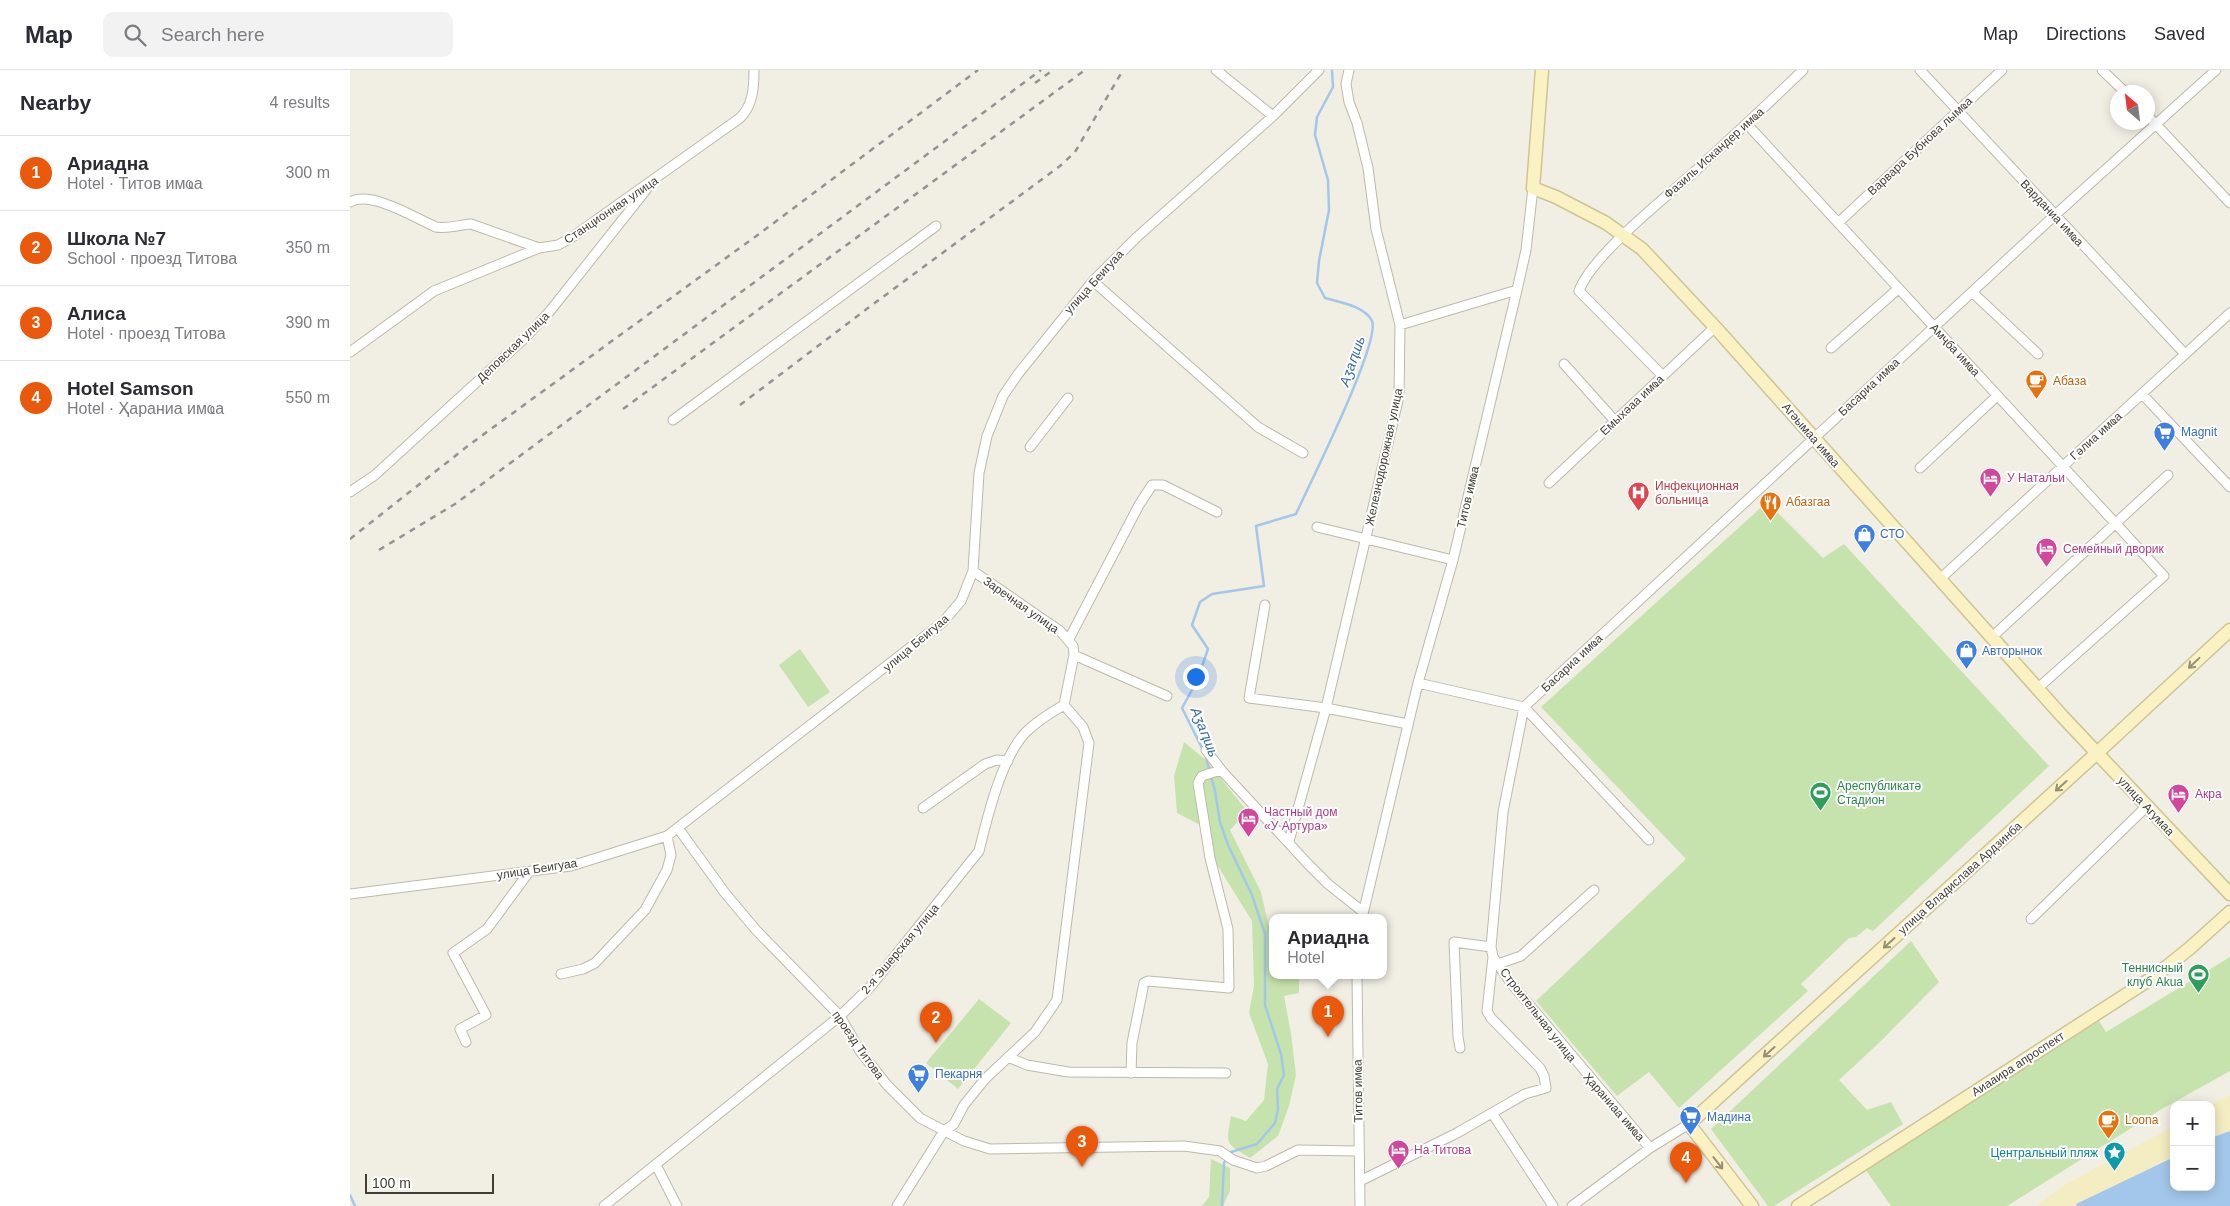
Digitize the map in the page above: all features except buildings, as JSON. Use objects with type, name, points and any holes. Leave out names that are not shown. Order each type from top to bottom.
[{"type":"main road","name":"Титов имҩа","points":[[1533,188],[1542,70]]},
{"type":"main road","name":"Агәымаа имҩа","points":[[1533,188],[1556,196],[1624,235],[1642,249],[1715,327],[2062,716]]},
{"type":"main road","name":"улица Владислава Ардзинба","points":[[1689,1124],[2097,754],[2230,630]]},
{"type":"main road","name":"улица Агумаа","points":[[2062,716],[2146,808],[2230,894]]},
{"type":"main road","name":"Аиааира апроспект","points":[[1798,1206],[2155,976],[2230,912]]},
{"type":"main road","points":[[1689,1124],[1752,1206]]},
{"type":"street","name":"Станционная улица","points":[[350,352],[434,291],[539,248],[558,245],[654,181],[746,112],[752,96],[754,70]]},
{"type":"street","points":[[1216,70],[1272,116]]},
{"type":"street","name":"улица Беигуаа","points":[[350,894],[571,866],[667,836],[944,622],[960,601],[974,572],[979,473],[987,436],[1003,396],[1042,342],[1093,281],[1136,237],[1272,116],[1319,70]]},
{"type":"street","name":"Железнодорожная улица","points":[[1288,841],[1326,708],[1399,396],[1400,325],[1372,209],[1368,168],[1357,123],[1349,102],[1346,84],[1349,70]]},
{"type":"street","name":"Фазиль Искандер имҩа","points":[[1663,376],[1579,292],[1584,279],[1624,235],[1747,124],[1803,70]]},
{"type":"street","name":"Варданиа имҩа","points":[[1920,70],[2054,216],[2185,354]]},
{"type":"street","name":"Варвара Бубнова лымҩа","points":[[1838,223],[2002,70]]},
{"type":"street","points":[[2102,70],[2117,85]]},
{"type":"street","name":"Басариа имҩа","points":[[1524,707],[2054,216],[2216,70]]},
{"type":"street","name":"Амҷба имҩа","points":[[1747,124],[2164,576],[2038,688]]},
{"type":"street","points":[[2156,124],[2230,203]]},
{"type":"street","name":"Деповская улица","points":[[350,492],[375,475],[526,337],[550,311],[654,181]]},
{"type":"street","name":"Титов имҩа","points":[[1362,914],[1418,683],[1453,560],[1517,290],[1526,250],[1533,188]]},
{"type":"street","points":[[350,202],[372,199],[436,227],[447,229],[471,224],[539,248]]},
{"type":"street","points":[[673,420],[936,226]]},
{"type":"street","points":[[1093,281],[1258,427],[1304,453]]},
{"type":"street","points":[[1830,348],[1898,289]]},
{"type":"street","points":[[1400,325],[1517,290]]},
{"type":"street","points":[[1972,292],[2038,354]]},
{"type":"street","name":"Гәлиа имҩа","points":[[1940,579],[2230,313]]},
{"type":"street","name":"Емыхәаа имҩа","points":[[1549,483],[1715,327]]},
{"type":"street","points":[[1564,364],[1615,421]]},
{"type":"street","points":[[2142,394],[2230,487]]},
{"type":"street","points":[[1920,468],[1997,396]]},
{"type":"street","points":[[1030,447],[1068,398]]},
{"type":"street","points":[[1992,637],[2168,475]]},
{"type":"street","points":[[1069,638],[1138,505],[1152,485],[1164,485],[1217,512]]},
{"type":"street","points":[[1317,527],[1453,560]]},
{"type":"street","name":"Заречная улица","points":[[974,572],[1069,638],[1073,646],[1074,655]]},
{"type":"street","points":[[1265,605],[1250,698],[1326,708],[1408,724]]},
{"type":"street","points":[[897,1206],[944,1131],[954,1124],[964,1105],[985,1079],[1035,1032],[1057,1000],[1089,743],[1083,727],[1064,705],[1074,655],[1167,696]]},
{"type":"street","points":[[1418,683],[1524,707],[1649,840]]},
{"type":"street","name":"2-я Эшерская улица","points":[[604,1206],[840,1016],[871,986],[979,851],[985,825],[1015,746],[1026,732],[1042,718],[1064,705]]},
{"type":"street","points":[[1360,1181],[1526,1094],[1546,1088],[1544,1076],[1540,1068],[1491,1018],[1487,1011],[1496,960],[1491,947],[1503,812],[1524,707]]},
{"type":"street","points":[[1206,750],[1218,770],[1328,884],[1362,914]]},
{"type":"street","points":[[923,808],[985,764],[997,760],[1008,761]]},
{"type":"street","points":[[1131,1073],[1132,1043],[1144,984],[1148,981],[1229,988],[1228,929],[1210,858],[1198,783],[1202,776],[1218,770]]},
{"type":"street","points":[[2031,919],[2146,808]]},
{"type":"street","name":"проезд Титова","points":[[678,828],[725,894],[756,930],[840,1016],[860,1051],[887,1085],[920,1118],[944,1131],[990,1149],[1184,1146],[1220,1151],[1232,1160],[1257,1168],[1266,1166],[1298,1150],[1359,1151]]},
{"type":"street","points":[[561,974],[583,969],[595,963],[645,910],[667,870],[671,855],[667,836]]},
{"type":"street","points":[[466,1042],[460,1029],[486,1015],[453,953],[470,943],[487,929],[529,872]]},
{"type":"street","points":[[1496,960],[1521,956],[1594,890]]},
{"type":"street","points":[[1460,1048],[1454,942],[1491,947]]},
{"type":"street","name":"Строительная улица","points":[[1496,960],[1511,983],[1579,1066]]},
{"type":"street","name":"Титов имҩа","points":[[1357,979],[1360,1206]]},
{"type":"street","points":[[1008,1057],[1027,1065],[1068,1072],[1226,1073]]},
{"type":"street","name":"Ҳараниаа имҩа","points":[[1579,1066],[1650,1148]]},
{"type":"street","points":[[1492,1113],[1553,1206]]},
{"type":"street","points":[[1572,1206],[1650,1148],[1689,1124]]},
{"type":"street","points":[[656,1165],[677,1206]]},
{"type":"green space","name":"Ареспубликатә Стадион","points":[[1767,502],[1823,558],[1844,544],[2049,766],[1873,931],[1867,928],[1856,937],[1849,938],[1801,984],[1808,991],[1679,1108],[1649,1072],[1617,1096],[1536,1001],[1686,859],[1541,707]]},
{"type":"green space","points":[[800,649],[830,692],[808,707],[779,665]]},
{"type":"green space","points":[[1184,742],[1207,761],[1247,811],[1230,830],[1261,892],[1269,927],[1269,979],[1299,979],[1299,993],[1284,996],[1296,1075],[1289,1106],[1278,1136],[1250,1158],[1232,1146],[1229,1142],[1228,1133],[1231,1116],[1246,1121],[1264,1100],[1268,1064],[1249,1013],[1254,986],[1252,921],[1216,863],[1208,829],[1177,813],[1174,776]]},
{"type":"green space","points":[[1911,941],[1939,982],[1880,1042],[1839,1080],[1867,1110],[1891,1102],[1903,1124],[1774,1206],[1768,1206],[1711,1129]]},
{"type":"green space","points":[[2230,957],[2230,1071],[2176,1101],[2170,1101],[2170,1104],[2007,1206],[1891,1206],[1865,1169],[2099,1021],[2106,1032]]},
{"type":"green space","points":[[979,999],[1011,1023],[958,1089],[926,1063]]},
{"type":"green space","points":[[1211,1159],[1230,1168],[1230,1191],[1223,1206],[1202,1206],[1209,1197]]},
{"type":"sand","points":[[2230,1095],[2230,1130],[2215,1137],[2215,1103]]},
{"type":"sand","name":"Центральный пляж","points":[[2170,1128],[2170,1158],[2077,1204],[2077,1206],[2036,1206],[2068,1183]]},
{"type":"water","points":[[2230,1131],[2230,1206],[2077,1206],[2076,1204],[2170,1159],[2170,1191],[2215,1191],[2215,1137]]},
{"type":"waterway","name":"Аӡаԥшь","points":[[1222,1206],[1224,1163],[1231,1152],[1257,1144],[1275,1123],[1278,1109],[1277,1089],[1284,1075],[1281,1054],[1265,1005],[1265,934],[1252,895],[1228,845],[1220,822],[1215,791],[1205,754],[1182,708],[1197,681],[1208,649],[1192,625],[1200,602],[1212,594],[1264,586],[1256,526],[1296,514],[1355,384],[1372,334],[1372,321],[1369,316],[1351,305],[1325,298],[1317,283],[1319,261],[1329,210],[1328,180],[1315,135],[1317,117],[1333,87],[1332,70]]},
{"type":"waterway","points":[[350,1195],[355,1206]]},
{"type":"railway","points":[[350,539],[469,445],[759,234],[978,70]]},
{"type":"railway","points":[[379,550],[455,504],[1041,70]]},
{"type":"railway","points":[[1035,83],[1053,70]]},
{"type":"railway","points":[[623,409],[1085,70]]},
{"type":"railway","points":[[740,405],[1060,166],[1075,152],[1123,70]]},
{"type":"place","name":"Абаза","points":[[2037,400]]},
{"type":"place","name":"Magnit","points":[[2165,451]]},
{"type":"place","name":"У Натальи","points":[[1991,497]]},
{"type":"place","name":"Инфекционная больница","points":[[1639,512]]},
{"type":"place","name":"Абазгаа","points":[[1770,521]]},
{"type":"place","name":"СТО","points":[[1864,553]]},
{"type":"place","name":"Семейный дворик","points":[[2047,568]]},
{"type":"place","name":"Авторынок","points":[[1966,670]]},
{"type":"place","name":"Ареспубликатә Стадион","points":[[1821,812]]},
{"type":"place","name":"Акра","points":[[2179,813]]},
{"type":"place","name":"Частный дом «У Артура»","points":[[1248,838]]},
{"type":"place","name":"Теннисный клуб Akua","points":[[2199,994]]},
{"type":"place","name":"Ариадна","points":[[1328,1037]]},
{"type":"place","name":"Школа №7","points":[[936,1043]]},
{"type":"place","name":"Пекарня","points":[[919,1093]]},
{"type":"place","name":"Мадина","points":[[1691,1136]]},
{"type":"place","name":"Loona","points":[[2109,1139]]},
{"type":"place","name":"Алиса","points":[[1082,1167]]},
{"type":"place","name":"На Титова","points":[[1398,1169]]},
{"type":"place","name":"Центральный пляж","points":[[2114,1172]]},
{"type":"place","name":"Hotel Samson","points":[[1686,1183]]}]
